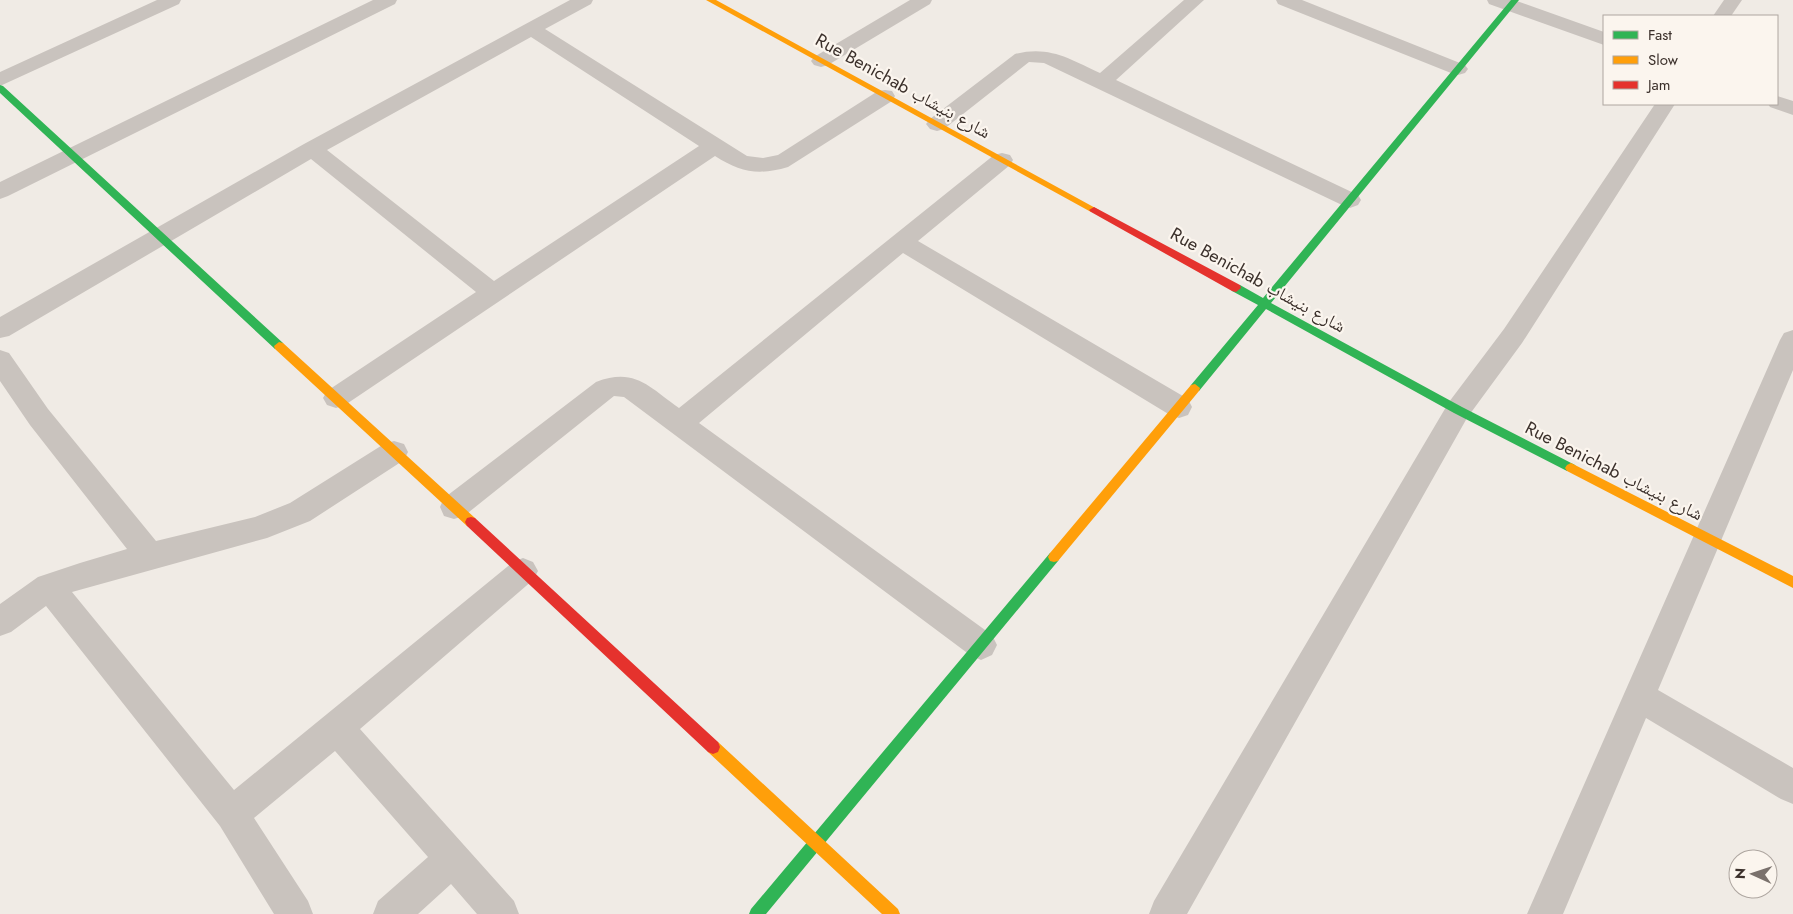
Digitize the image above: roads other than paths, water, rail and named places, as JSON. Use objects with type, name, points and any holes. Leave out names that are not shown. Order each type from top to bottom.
[{"type":"street","points":[[0,80],[143,5],[172,0]]},
{"type":"street","points":[[0,191],[388,0]]},
{"type":"street","points":[[0,330],[312,149],[584,0]]},
{"type":"street","name":"Rue Benichab شارع بنيشاب","points":[[710,0],[1458,410],[1793,582]]},
{"type":"street","points":[[1103,82],[1195,0]]},
{"type":"street","points":[[1285,0],[1458,69]]},
{"type":"street","points":[[1723,15],[1733,0]]},
{"type":"street","points":[[821,61],[918,1]]},
{"type":"street","points":[[756,914],[1265,304],[1458,69],[1507,2],[1603,39]]},
{"type":"street","points":[[531,29],[740,162],[757,166],[773,165],[786,160],[885,96]]},
{"type":"street","points":[[937,124],[1022,58],[1042,55],[1059,61],[1350,200]]},
{"type":"street","points":[[0,88],[893,914]]},
{"type":"street","points":[[1778,102],[1793,108]]},
{"type":"street","points":[[1167,914],[1458,410],[1513,336],[1664,105]]},
{"type":"street","points":[[336,398],[714,146]]},
{"type":"street","points":[[312,149],[493,293]]},
{"type":"street","points":[[680,423],[1002,160]]},
{"type":"street","points":[[902,242],[1179,407]]},
{"type":"street","points":[[1545,914],[1793,340]]},
{"type":"street","points":[[0,360],[39,417],[150,556]]},
{"type":"street","points":[[454,508],[605,389],[613,386],[630,387],[981,645]]},
{"type":"street","points":[[2,616],[50,587],[80,576],[257,529],[300,512],[394,452]]},
{"type":"street","points":[[232,814],[523,571]]},
{"type":"street","points":[[50,587],[232,814],[295,914]]},
{"type":"street","points":[[1639,696],[1793,787]]},
{"type":"street","points":[[337,728],[501,914]]},
{"type":"street","points":[[391,914],[452,858]]}]
